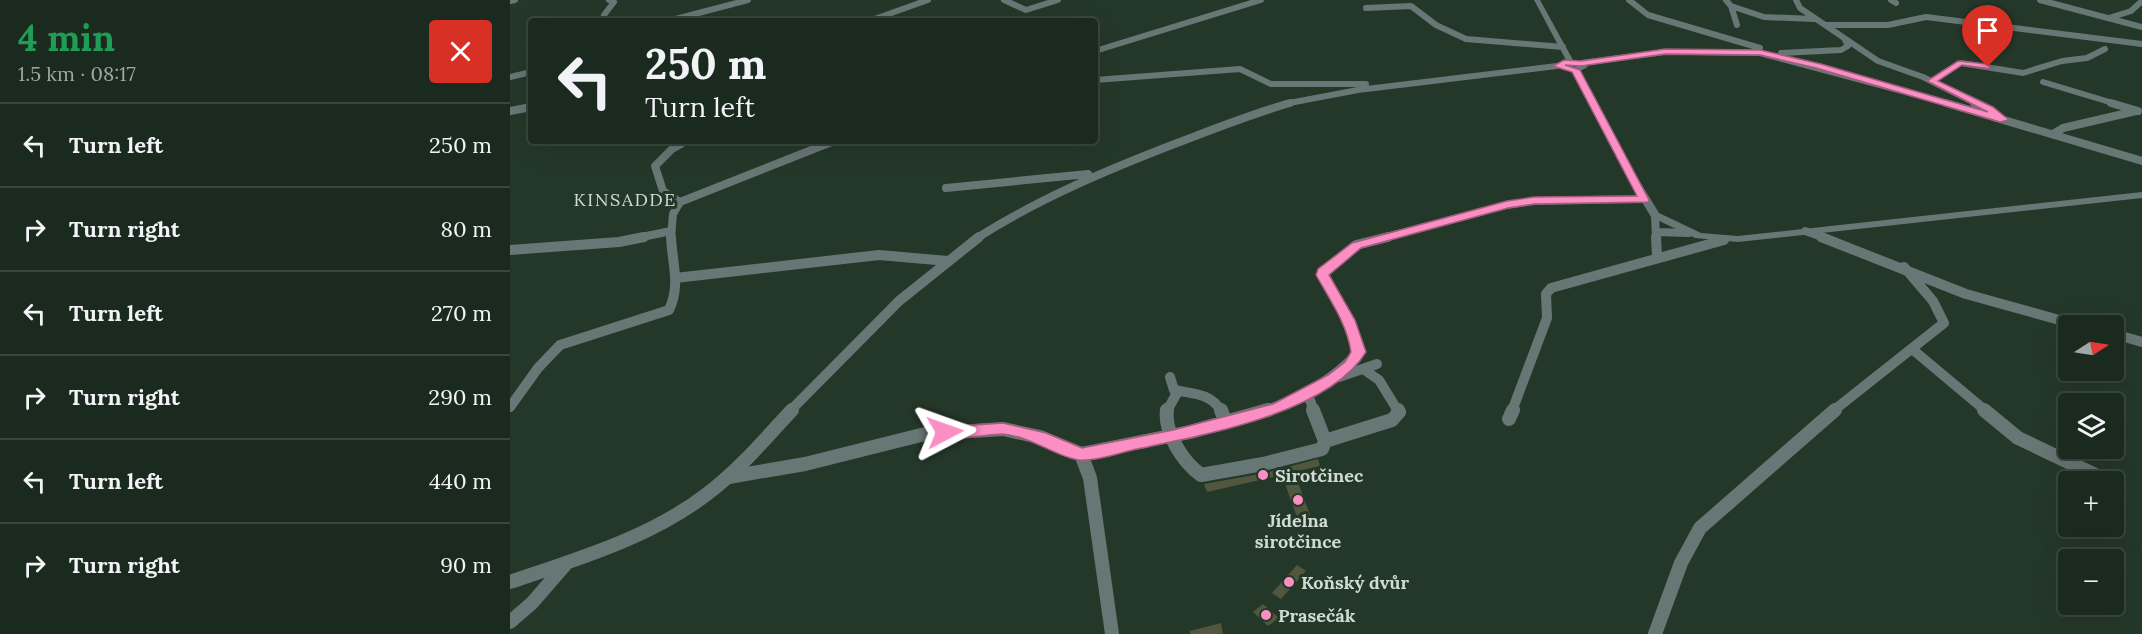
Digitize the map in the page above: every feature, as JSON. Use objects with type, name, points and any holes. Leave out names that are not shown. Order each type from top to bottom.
[{"type":"street","points":[[510,1],[515,0]]},
{"type":"street","points":[[604,18],[614,2],[609,0]]},
{"type":"street","points":[[679,18],[748,0]]},
{"type":"street","points":[[877,18],[928,0]]},
{"type":"street","points":[[1004,0],[1026,10],[1058,0]]},
{"type":"street","points":[[1098,50],[1261,0]]},
{"type":"street","points":[[1537,0],[1570,61],[1578,67],[1644,200],[1655,215],[1688,232]]},
{"type":"street","points":[[1629,0],[1648,15],[1778,53]]},
{"type":"street","points":[[1726,0],[1731,6],[1737,25]]},
{"type":"street","points":[[1796,0],[1800,8],[1878,61],[1932,81],[1990,109],[2004,120]]},
{"type":"street","points":[[2040,0],[2142,27]]},
{"type":"street","points":[[2109,18],[2131,11],[2133,6],[2142,1]]},
{"type":"street","points":[[1366,8],[1411,6],[1436,25],[1466,39],[1563,47]]},
{"type":"street","points":[[1731,6],[1764,17],[1815,19]]},
{"type":"street","points":[[1827,25],[1888,25],[1926,17],[2142,44]]},
{"type":"street","points":[[1557,66],[1578,67],[1665,52],[1778,53],[1841,50],[1848,46],[1844,38]]},
{"type":"street","points":[[1932,81],[1961,63],[2024,73],[2062,61],[2087,58],[2105,49]]},
{"type":"street","points":[[1760,53],[1818,66],[2142,160]]},
{"type":"street","points":[[510,582],[639,533],[693,504],[729,477],[860,339],[948,261],[972,242],[1044,197],[1097,174],[1280,104],[1379,87],[1514,73],[1557,66],[1570,61]]},
{"type":"street","points":[[1098,80],[1240,69],[1271,84],[1354,83],[1379,87]]},
{"type":"street","points":[[510,77],[528,73]]},
{"type":"street","points":[[2043,82],[2140,110]]},
{"type":"street","points":[[510,111],[528,108]]},
{"type":"street","points":[[2053,134],[2073,126],[2140,110]]},
{"type":"street","points":[[680,202],[663,191],[655,166],[672,149],[681,144]]},
{"type":"street","points":[[510,407],[538,368],[560,345],[669,310],[676,297],[672,216],[680,202],[826,144]]},
{"type":"street","points":[[2127,156],[2142,150]]},
{"type":"street","points":[[946,188],[1097,174]]},
{"type":"street","points":[[1509,419],[1547,318],[1546,294],[1551,288],[1657,256],[1724,240],[2142,195]]},
{"type":"street","points":[[729,477],[805,464],[925,434],[1003,429],[1040,437],[1081,454],[1173,436],[1278,408],[1333,379],[1351,365],[1359,352],[1348,320],[1323,272],[1356,246],[1434,223],[1516,203],[1644,200]]},
{"type":"street","points":[[1655,215],[1657,256]]},
{"type":"street","points":[[510,250],[618,242],[671,231]]},
{"type":"street","points":[[1805,231],[1904,267],[1966,294],[2058,320]]},
{"type":"street","points":[[1657,232],[1688,232],[1724,240]]},
{"type":"street","points":[[675,278],[879,255],[948,261]]},
{"type":"street","points":[[1655,634],[1681,563],[1700,528],[1817,424],[1944,323],[1933,301],[1904,267]]},
{"type":"street","points":[[2124,337],[2142,342]]},
{"type":"street","points":[[1912,349],[2018,438],[2087,471]]},
{"type":"street","points":[[1333,379],[1377,364]]},
{"type":"street","points":[[1325,441],[1392,420],[1400,412],[1379,380],[1363,369]]},
{"type":"street","points":[[1170,377],[1169,383],[1174,390],[1207,395],[1220,405],[1224,422]]},
{"type":"street","points":[[1178,391],[1166,408],[1167,422],[1184,460],[1194,472],[1201,475],[1310,454],[1322,449],[1325,441],[1308,394]]},
{"type":"street","points":[[1081,454],[1090,478],[1112,634]]},
{"type":"street","points":[[510,622],[532,603],[567,562]]},
{"type":"street","points":[[510,574],[537,573]]},
{"type":"building","points":[[1318,459],[1320,466],[1294,472],[1311,517],[1298,520],[1282,475],[1207,492],[1204,484],[1265,473]]},
{"type":"building","name":"Koňský dvůr","points":[[1297,565],[1306,571],[1281,599],[1272,593]]},
{"type":"building","name":"Prasečák","points":[[1263,604],[1279,618],[1268,626],[1253,612]]},
{"type":"building","points":[[1221,623],[1223,634],[1190,634],[1190,631]]},
{"type":"place","name":"Sirotčinec","points":[[1263,475]]},
{"type":"place","name":"Jídelna sirotčince","points":[[1298,500]]},
{"type":"place","name":"Koňský dvůr","points":[[1289,582]]},
{"type":"place","name":"Prasečák","points":[[1266,615]]},
{"type":"district","name":"KINSADDE","points":[[625,199]]},
{"type":"route","points":[[945,432],[1003,429],[1040,437],[1081,454],[1173,436],[1278,408],[1333,379],[1351,365],[1359,352],[1348,320],[1323,275],[1323,272],[1356,246],[1434,223],[1490,212],[1507,205],[1534,201],[1644,200],[1576,70],[1557,66],[1564,62],[1581,63],[1665,52],[1760,53],[1818,66],[2004,120],[1990,109],[1932,81],[1961,63],[1988,67]]}]
